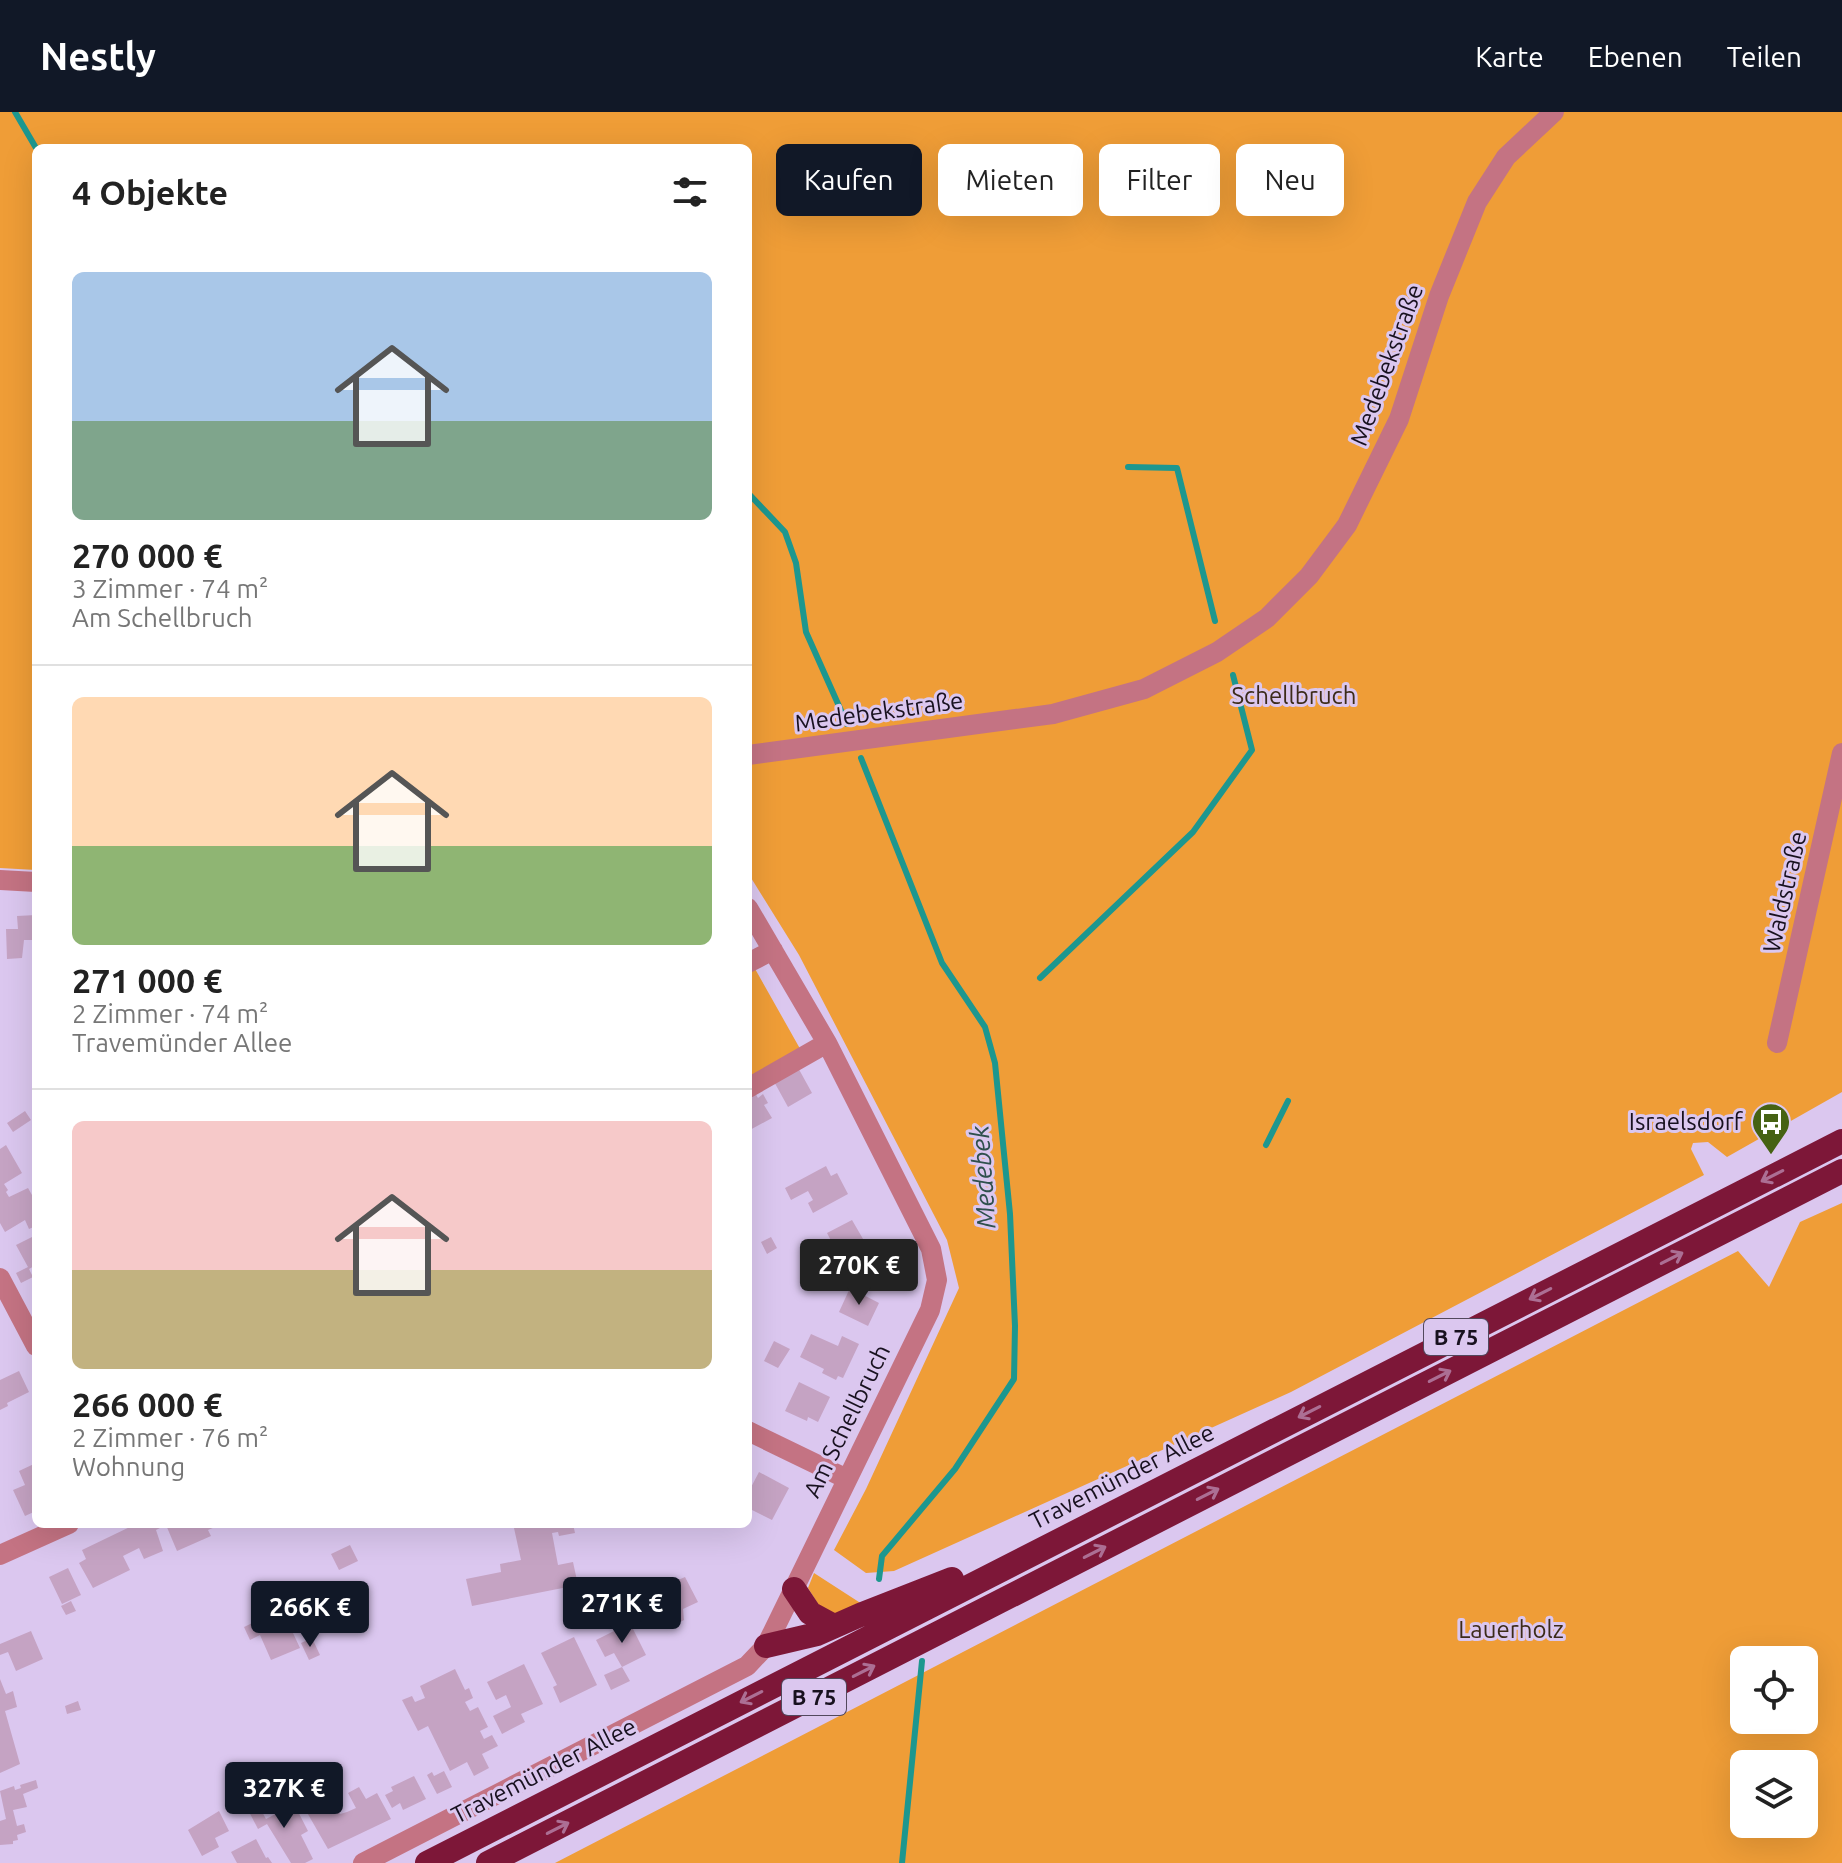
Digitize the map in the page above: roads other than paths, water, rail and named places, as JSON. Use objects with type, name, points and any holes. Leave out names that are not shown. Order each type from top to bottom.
[{"type":"highway","name":"Travemünder Allee","points":[[427,1863],[1842,1141]]},
{"type":"highway","name":"B 75","points":[[488,1863],[1842,1171]]},
{"type":"highway","points":[[766,1646],[817,1634],[1070,1534]]},
{"type":"highway","points":[[794,1589],[810,1613],[834,1626]]},
{"type":"street","name":"Medebekstraße","points":[[752,754],[1068,710],[1144,689],[1217,652],[1267,618],[1309,576],[1347,525],[1399,419],[1439,296],[1477,202],[1506,157],[1554,112]]},
{"type":"street","name":"Waldstraße","points":[[1777,1043],[1842,753]]},
{"type":"street","points":[[0,880],[32,882]]},
{"type":"street","name":"Am Schellbruch","points":[[752,915],[827,1043],[931,1249],[937,1280],[930,1310],[766,1646]]},
{"type":"street","points":[[752,961],[773,950]]},
{"type":"street","points":[[752,1086],[827,1043]]},
{"type":"street","points":[[0,1278],[32,1338]]},
{"type":"street","points":[[752,1433],[847,1479]]},
{"type":"street","points":[[0,1555],[60,1528]]},
{"type":"street","name":"Travemünder Allee","points":[[363,1863],[747,1666],[766,1646]]},
{"type":"waterway","name":"Medebek","points":[[15,112],[34,144]]},
{"type":"waterway","points":[[1128,467],[1177,468],[1215,621]]},
{"type":"waterway","name":"Medebek","points":[[752,497],[785,532],[796,563],[806,632],[847,724]]},
{"type":"waterway","points":[[1040,978],[1193,832],[1252,750],[1233,675]]},
{"type":"waterway","name":"Medebek","points":[[861,758],[942,963],[985,1027],[995,1063],[1010,1214],[1015,1326],[1014,1379],[955,1469],[882,1556],[879,1579]]},
{"type":"waterway","points":[[1266,1145],[1288,1101]]},
{"type":"waterway","name":"Medebek","points":[[902,1863],[922,1661]]},
{"type":"place","name":"Israelsdorf","points":[[1771,1156]]},
{"type":"park label","name":"Schellbruch","points":[[1294,696]]},
{"type":"park label","name":"Lauerholz","points":[[1511,1630]]}]
